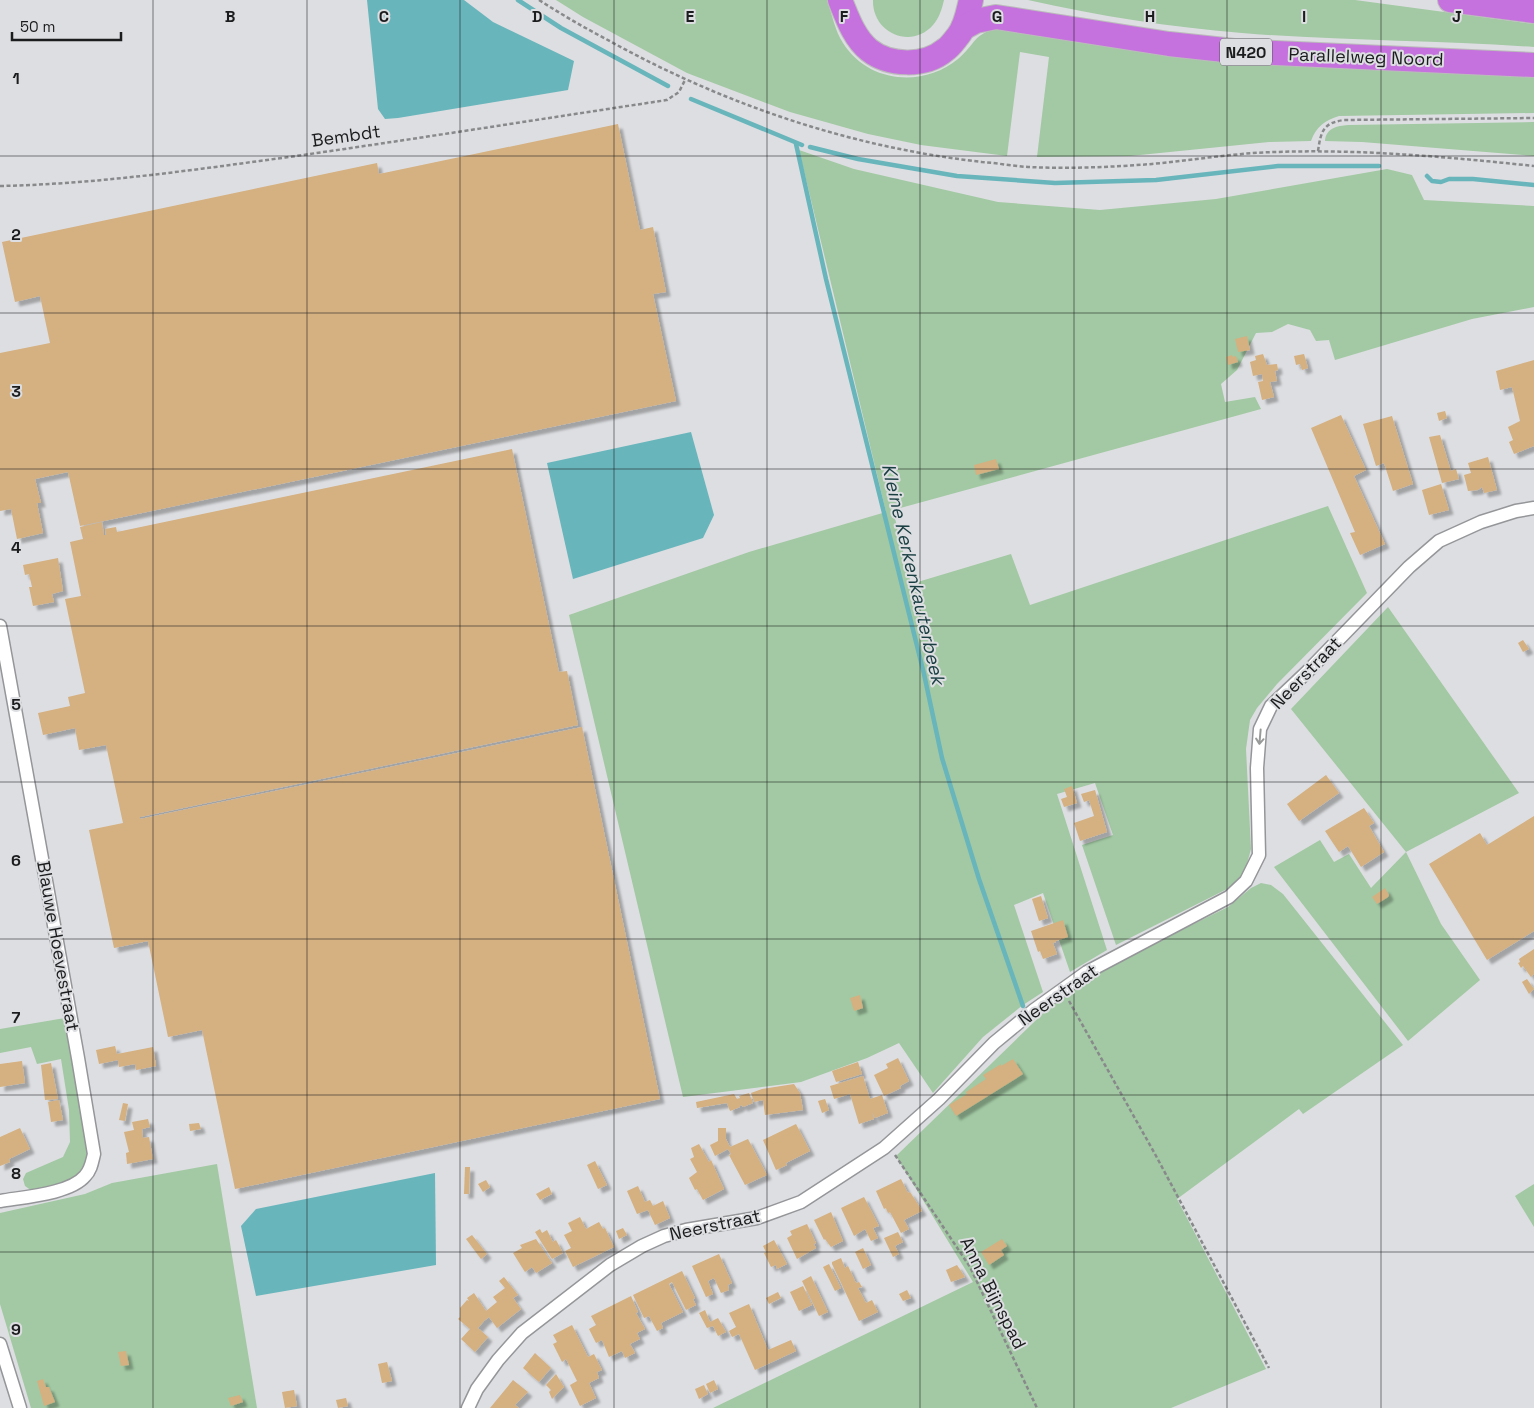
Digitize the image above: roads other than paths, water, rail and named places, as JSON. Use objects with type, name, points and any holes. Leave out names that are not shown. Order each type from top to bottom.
[{"type":"highway","points":[[845,5],[858,40],[870,51],[887,60],[908,63],[928,59],[945,51],[963,28],[971,0]]},
{"type":"highway","name":"Parallelweg Noord","points":[[999,0],[1022,7],[1096,22],[1238,40],[1534,53]]},
{"type":"highway","points":[[1450,0],[1534,11]]},
{"type":"highway","name":"Parallelweg Noord","points":[[963,28],[976,21],[996,17],[1140,40],[1234,51],[1534,66]]},
{"type":"street","name":"Neerstraat","points":[[468,1408],[477,1389],[498,1360],[522,1333],[610,1265],[642,1246],[664,1236],[686,1230],[757,1218],[801,1202],[884,1148],[939,1099],[994,1042],[1062,989],[1087,972],[1229,897],[1246,881],[1259,855],[1257,768],[1260,729],[1271,706],[1308,671],[1409,567],[1439,541],[1481,522],[1516,511],[1534,508]]},
{"type":"street","name":"Blauwe Hoevestraat","points":[[0,626],[94,1154],[91,1167],[85,1177],[71,1185],[54,1191],[0,1201]]},
{"type":"street","points":[[0,1344],[20,1408]]},
{"type":"water","points":[[367,0],[464,0],[493,22],[574,61],[568,90],[385,119],[378,109]]},
{"type":"water","points":[[691,432],[714,515],[703,538],[573,579],[547,463]]},
{"type":"water","points":[[435,1173],[436,1265],[256,1296],[241,1226],[256,1209]]},
{"type":"waterway","points":[[518,0],[561,28],[668,86]]},
{"type":"waterway","points":[[691,99],[802,145]]},
{"type":"waterway","name":"Kleine Kerkenkauterbeek","points":[[796,144],[826,279],[924,674],[942,758],[979,879],[1023,1006]]},
{"type":"waterway","points":[[810,147],[858,159],[957,176],[1055,183],[1156,180],[1278,166],[1379,166]]},
{"type":"waterway","points":[[1427,176],[1432,181],[1441,182],[1449,179],[1473,179],[1534,185]]}]
